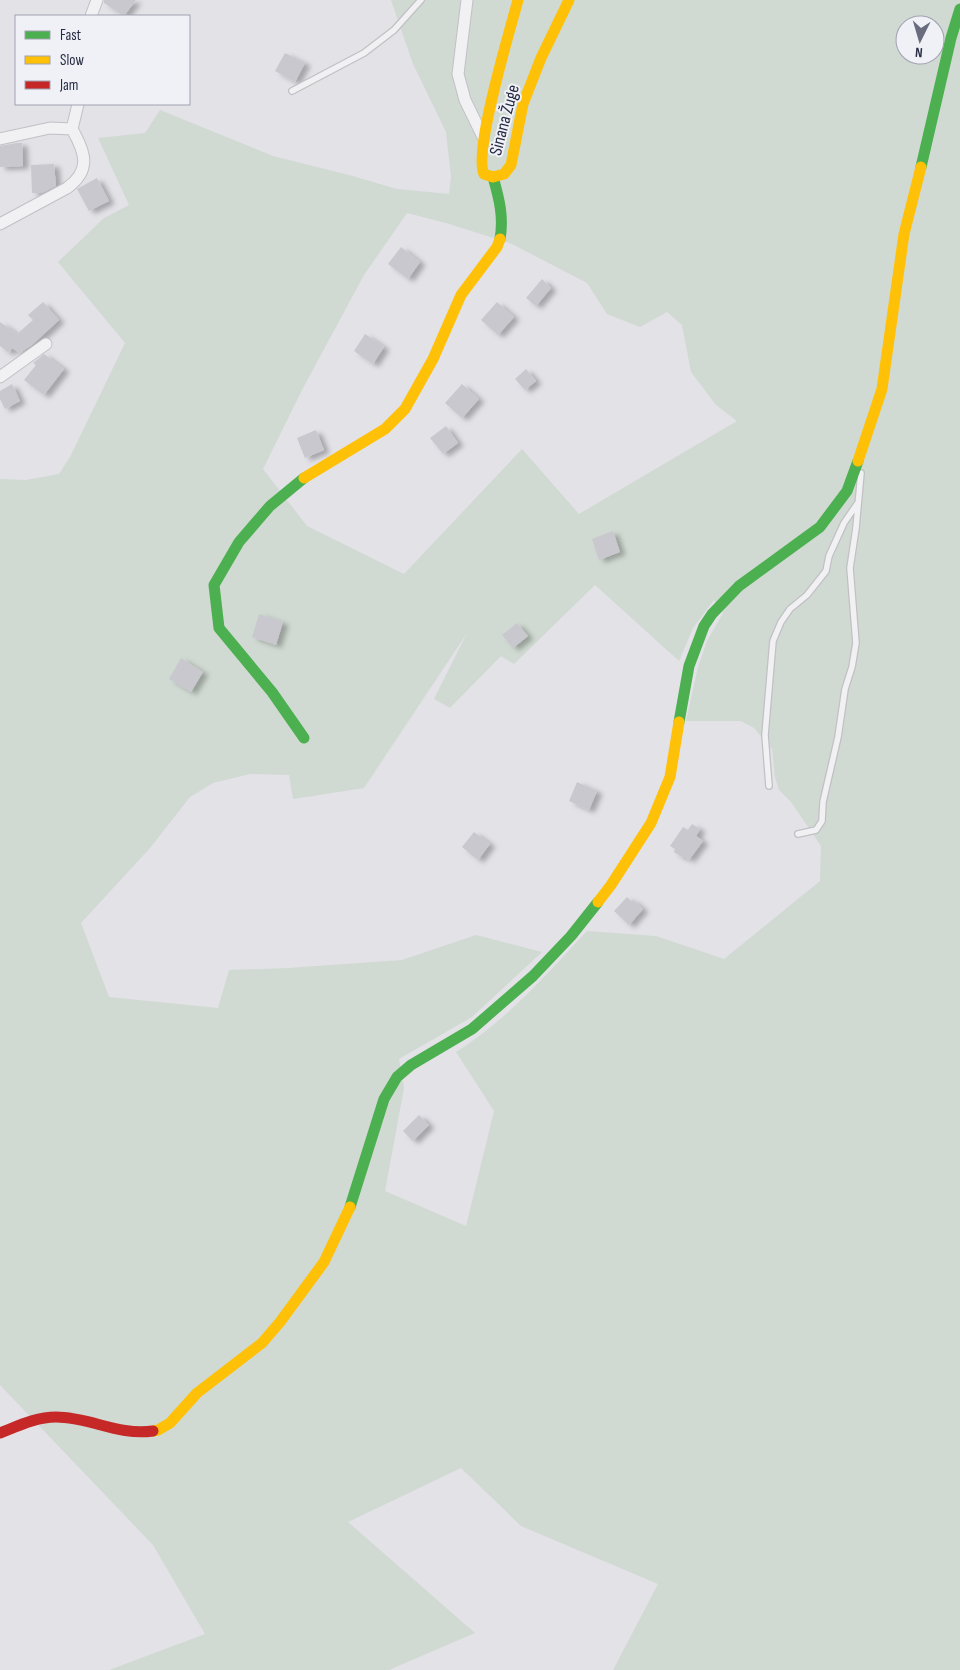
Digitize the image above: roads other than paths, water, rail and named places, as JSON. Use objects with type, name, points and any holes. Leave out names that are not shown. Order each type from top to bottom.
[{"type":"main road","name":"Sinana Žuge","points":[[518,0],[483,137],[481,168],[484,174],[493,178],[504,174],[511,165],[523,104],[541,58],[569,0]]},
{"type":"main road","points":[[0,1433],[33,1420],[56,1417],[79,1420],[121,1431],[138,1433],[158,1430],[170,1423],[197,1393],[262,1343],[324,1262],[353,1202],[384,1099],[397,1077],[472,1029],[533,976],[571,936],[611,885],[651,823],[665,792],[670,777],[689,666],[704,626],[712,614],[739,586],[820,527],[848,490],[882,390],[904,234],[932,126],[951,38],[960,10]]},
{"type":"main road","points":[[304,738],[272,692],[219,628],[214,585],[238,542],[270,506],[300,481],[385,429],[406,409],[433,359],[461,295],[498,247],[502,238],[501,212],[493,178]]},
{"type":"street","points":[[91,15],[97,0]]},
{"type":"street","points":[[467,0],[458,74],[465,100],[483,137]]},
{"type":"street","points":[[0,224],[50,198],[76,181],[84,167],[81,146],[72,129],[78,105]]},
{"type":"street","points":[[0,139],[50,128],[72,129]]},
{"type":"street","points":[[0,377],[46,344]]},
{"type":"lane","points":[[292,91],[364,53],[394,30],[421,0]]},
{"type":"lane","points":[[798,834],[816,830],[822,821],[823,802],[838,737],[845,689],[852,666],[856,643],[850,568],[860,482],[868,434]]},
{"type":"lane","points":[[769,786],[765,735],[774,641],[781,622],[790,609],[807,595],[826,570],[829,556],[844,523],[858,502]]}]
